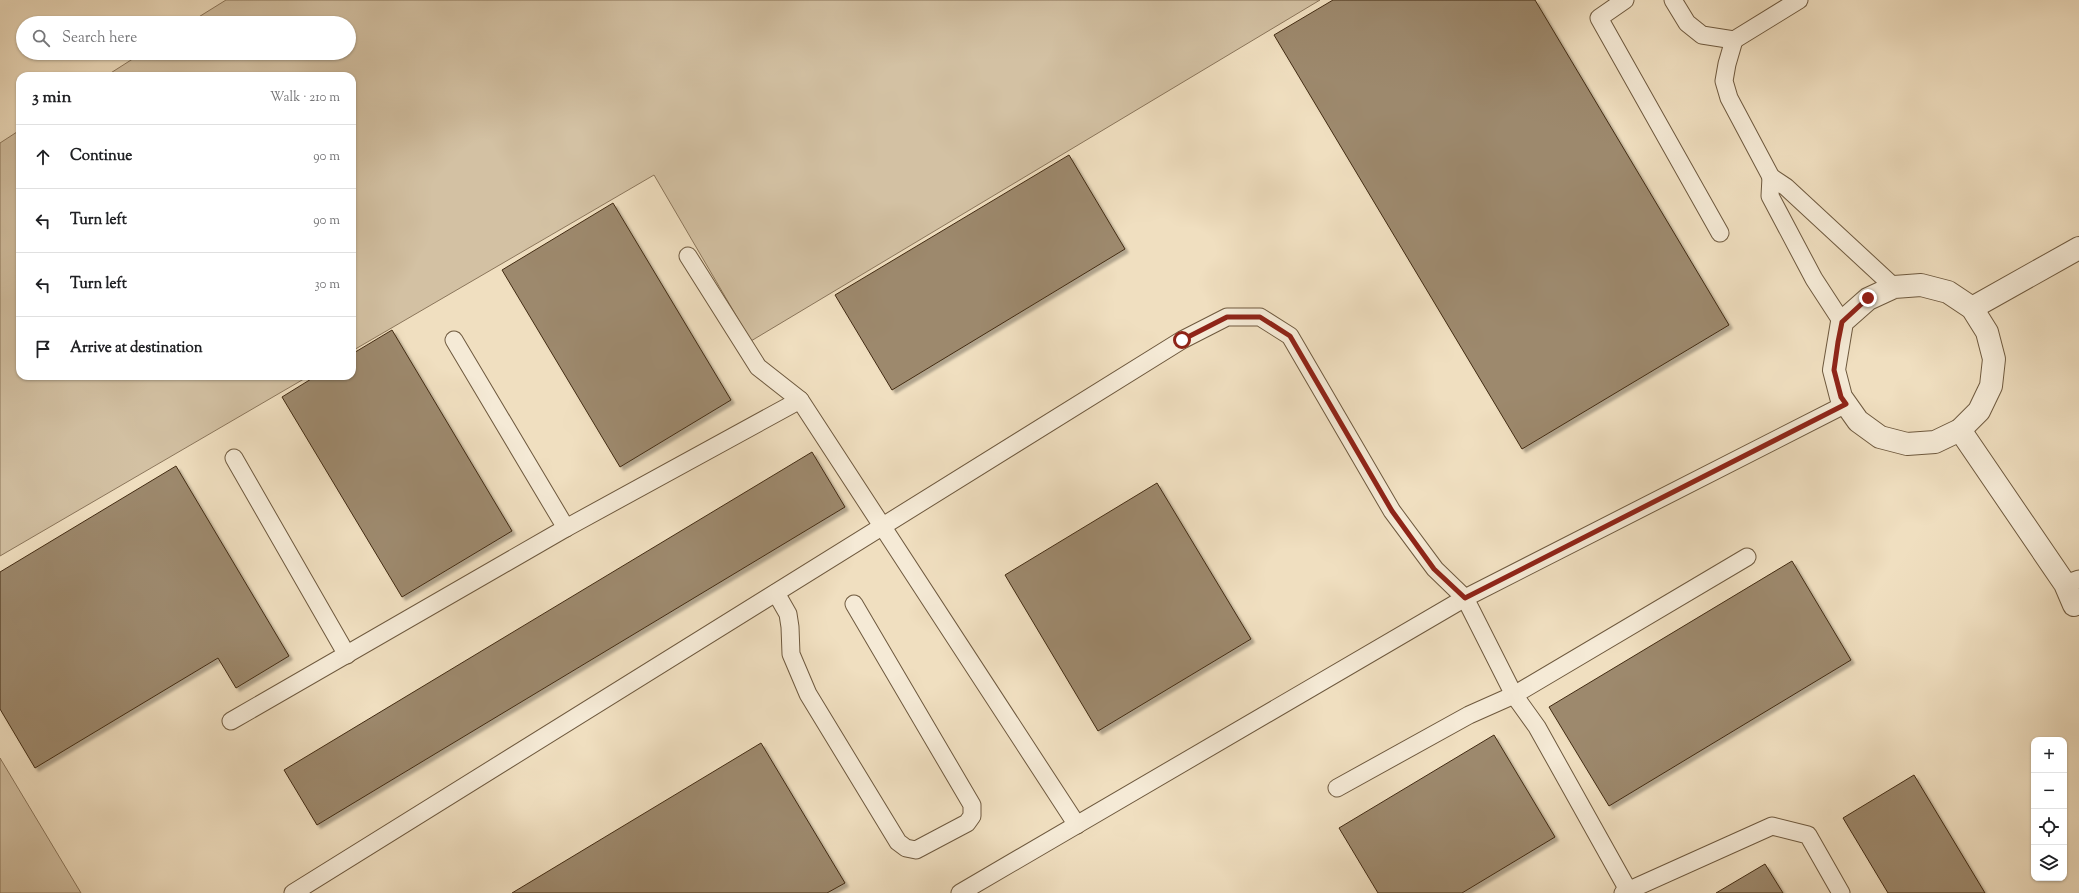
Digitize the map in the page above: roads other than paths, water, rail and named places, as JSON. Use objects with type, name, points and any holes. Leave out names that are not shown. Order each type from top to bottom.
[{"type":"street","points":[[1972,308],[2079,248]]},
{"type":"street","points":[[1922,285],[1948,292],[1972,308],[1987,332],[1994,359],[1991,386],[1979,411],[1960,430],[1935,442],[1907,444],[1880,437],[1858,421],[1841,397],[1834,370],[1842,322],[1868,298],[1894,287],[1922,285]]},
{"type":"street","points":[[1960,430],[2072,582],[2076,612]]},
{"type":"lane","points":[[1625,0],[1599,18],[1720,233]]},
{"type":"lane","points":[[1673,0],[1686,23],[1702,35],[1734,40],[1799,0]]},
{"type":"lane","points":[[1734,40],[1724,81],[1729,98],[1771,177],[1786,187],[1894,287]]},
{"type":"lane","points":[[1771,177],[1770,196],[1814,279],[1842,322]]},
{"type":"lane","points":[[688,256],[758,367],[800,400],[1077,825]]},
{"type":"lane","points":[[292,893],[1182,340],[1227,317],[1260,317],[1290,336],[1392,511],[1434,569],[1465,598],[1514,695],[1537,727],[1626,891],[1772,826],[1808,835],[1841,893]]},
{"type":"lane","points":[[454,340],[566,528]]},
{"type":"lane","points":[[231,721],[566,528],[800,400]]},
{"type":"lane","points":[[960,893],[1465,598],[1846,404]]},
{"type":"lane","points":[[234,458],[347,655]]},
{"type":"lane","points":[[1338,788],[1468,715],[1514,695],[1747,557]]},
{"type":"lane","points":[[776,593],[788,614],[791,654],[808,694],[898,842],[906,848],[916,850],[967,823],[972,816],[972,805],[854,604]]}]
